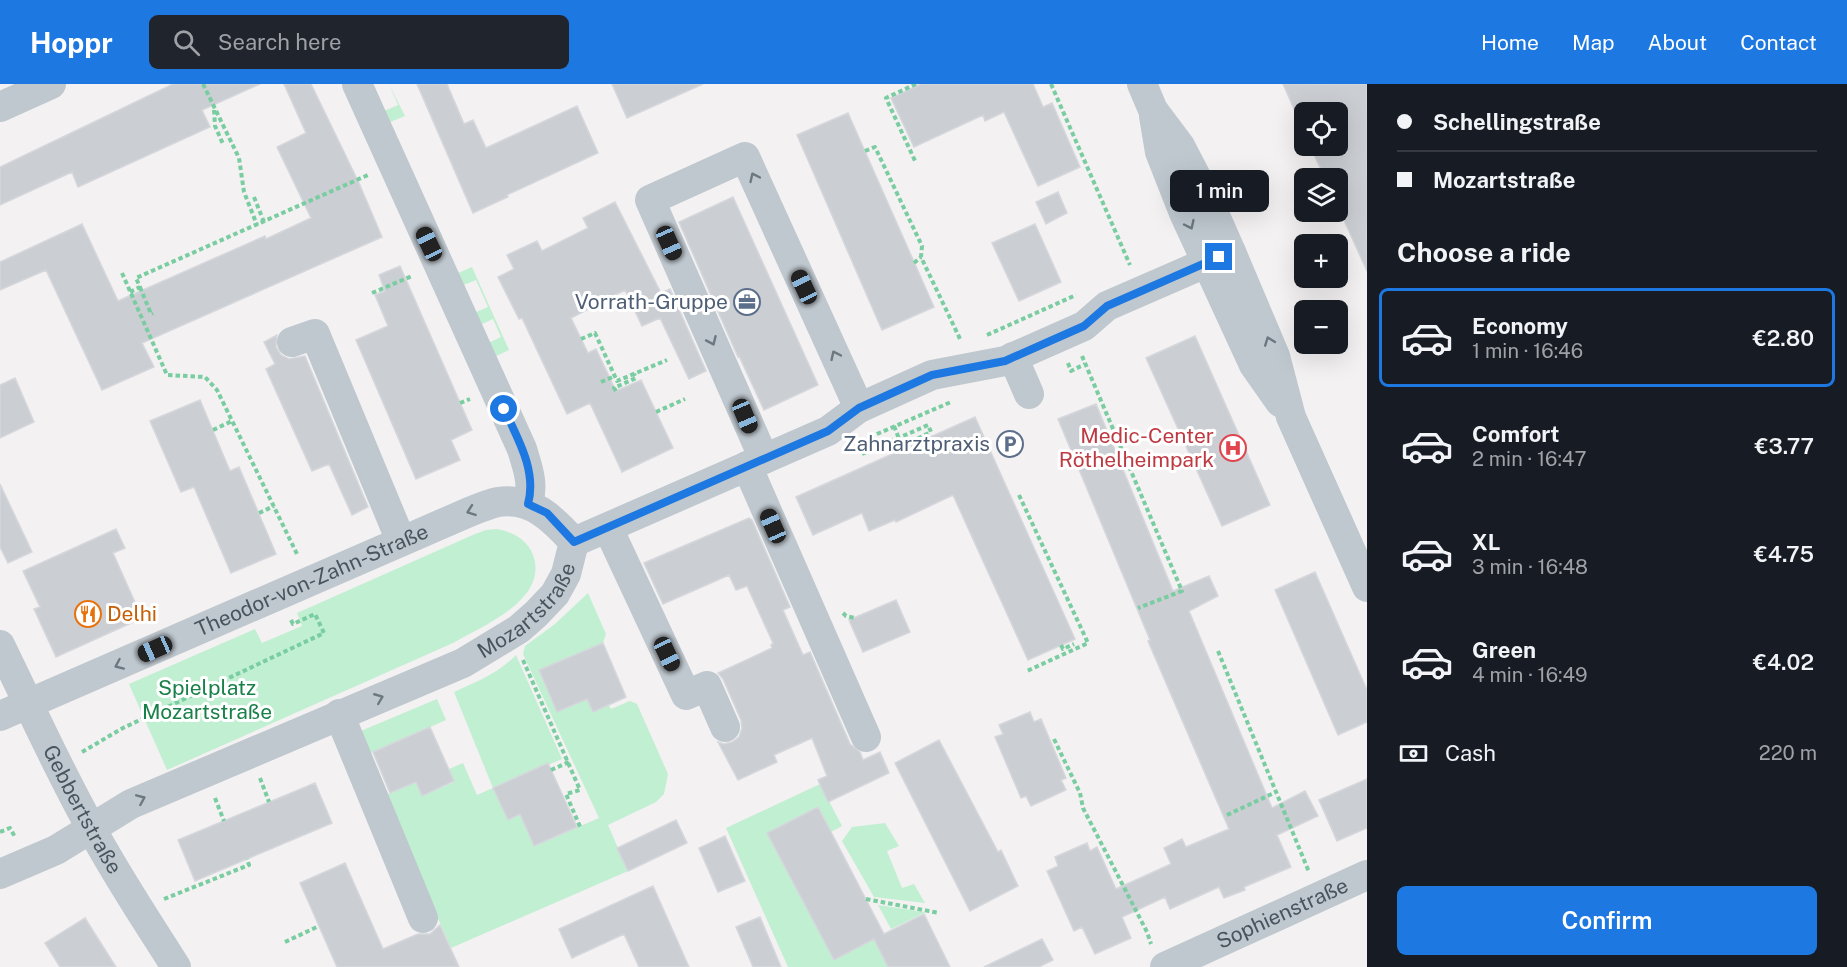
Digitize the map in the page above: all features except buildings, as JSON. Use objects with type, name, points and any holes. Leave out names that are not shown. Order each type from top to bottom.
[{"type":"street","points":[[0,107],[51,84]]},
{"type":"street","points":[[357,84],[522,450],[531,479],[532,492],[528,504],[547,513],[574,542]]},
{"type":"street","points":[[1148,97],[1180,146],[1209,202],[1219,257],[1275,356],[1291,417],[1367,587]]},
{"type":"street","points":[[859,408],[745,158],[650,200],[866,737]]},
{"type":"street","name":"Mozartstraße","points":[[0,874],[56,850],[131,804],[463,663],[511,634],[536,614],[555,594],[566,574],[574,542],[828,431],[859,408],[932,375],[1005,361],[1084,326],[1107,306],[1219,257]]},
{"type":"street","points":[[292,342],[315,334],[401,541]]},
{"type":"street","points":[[1013,357],[1029,394]]},
{"type":"street","name":"Theodor-von-Zahn-Straße","points":[[0,716],[467,513],[498,502],[528,504]]},
{"type":"street","points":[[608,528],[686,695],[707,686],[726,727]]},
{"type":"street","name":"Gebbertstraße","points":[[0,645],[58,766],[91,828],[117,874],[176,967]]},
{"type":"street","points":[[339,714],[423,918]]},
{"type":"street","name":"Sophienstraße","points":[[1159,958],[1319,897],[1367,875]]},
{"type":"path","points":[[203,84],[239,158],[244,192],[257,225]]},
{"type":"path","points":[[916,84],[886,98],[916,163]]},
{"type":"path","points":[[1051,84],[1142,291]]},
{"type":"path","points":[[214,107],[215,126],[223,144]]},
{"type":"path","points":[[865,152],[875,147],[922,246],[921,257],[960,339]]},
{"type":"path","points":[[153,313],[151,314],[136,278],[393,165]]},
{"type":"path","points":[[254,197],[264,222]]},
{"type":"path","points":[[914,263],[921,257]]},
{"type":"path","points":[[372,293],[438,264]]},
{"type":"path","points":[[122,273],[167,375],[205,377],[217,390],[310,580]]},
{"type":"path","points":[[130,292],[140,287]]},
{"type":"path","points":[[1071,331],[1182,591],[1138,608]]},
{"type":"path","points":[[581,339],[595,333],[617,381],[667,360]]},
{"type":"path","points":[[1068,363],[1071,371],[1085,364]]},
{"type":"path","points":[[616,391],[614,388],[636,378],[634,374]]},
{"type":"path","points":[[601,382],[615,376]]},
{"type":"path","points":[[867,439],[960,398]]},
{"type":"path","points":[[656,412],[685,399]]},
{"type":"path","points":[[213,430],[232,422]]},
{"type":"path","points":[[862,454],[899,438],[928,425],[931,432],[903,448],[899,438],[894,426]]},
{"type":"path","points":[[1019,495],[1088,643],[1027,671]]},
{"type":"path","points":[[259,513],[274,506]]},
{"type":"path","points":[[58,766],[123,728],[324,633],[315,614],[293,624],[279,594]]},
{"type":"path","points":[[511,634],[580,790],[567,794],[581,829]]},
{"type":"path","points":[[1061,645],[1063,649],[1074,644]]},
{"type":"path","points":[[1218,651],[1319,897]]},
{"type":"path","points":[[1054,740],[1080,793],[1083,808],[1159,958]]},
{"type":"path","points":[[551,770],[569,762]]},
{"type":"path","points":[[1227,815],[1276,792]]},
{"type":"path","points":[[0,832],[10,828]]},
{"type":"path","points":[[160,900],[249,865],[247,859]]},
{"type":"path","points":[[866,899],[939,913]]},
{"type":"path","points":[[285,942],[319,926]]},
{"type":"green space","points":[[389,84],[405,116],[388,123],[382,112],[398,105]]},
{"type":"green space","points":[[472,267],[509,350],[494,357],[488,343],[501,337],[493,319],[480,325],[474,313],[488,307],[476,280],[461,286],[456,274]]},
{"type":"green space","name":"Spielplatz Mozartstraße","points":[[497,529],[518,537],[533,555],[535,571],[531,585],[523,598],[510,609],[453,643],[167,770],[129,684],[255,629],[262,643],[302,626],[297,613],[475,534]]},
{"type":"green space","points":[[588,593],[606,634],[603,643],[539,671],[557,712],[587,699],[609,705],[611,709],[630,701],[637,704],[668,774],[664,794],[656,802],[608,825],[628,871],[451,948],[384,796],[416,782],[422,796],[454,782],[449,769],[463,763],[477,795],[493,788],[454,692],[495,672],[516,655],[562,759],[494,788],[507,819],[520,814],[535,846],[599,818],[523,654],[525,646],[555,624]]},
{"type":"green space","points":[[437,699],[446,720],[366,755],[356,733]]},
{"type":"green space","points":[[820,784],[842,826],[831,832],[818,807],[767,834],[834,960],[874,939],[888,967],[788,967],[726,828]]},
{"type":"green space","points":[[885,823],[899,846],[887,851],[902,888],[914,884],[925,903],[874,897],[842,841],[852,827]]},
{"type":"green space","points":[[878,905],[924,912],[924,913],[891,929]]},
{"type":"place","name":"Vorrath-Gruppe","points":[[747,302]]},
{"type":"place","name":"Zahnarztpraxis","points":[[1010,444]]},
{"type":"place","name":"Medic-Center Röthelheimpark","points":[[1233,448]]},
{"type":"place","name":"Delhi","points":[[88,614]]},
{"type":"route","points":[[504,409],[522,450],[531,479],[532,492],[528,504],[547,513],[574,542],[828,431],[859,408],[932,375],[1005,361],[1084,326],[1107,306],[1219,257]]}]
